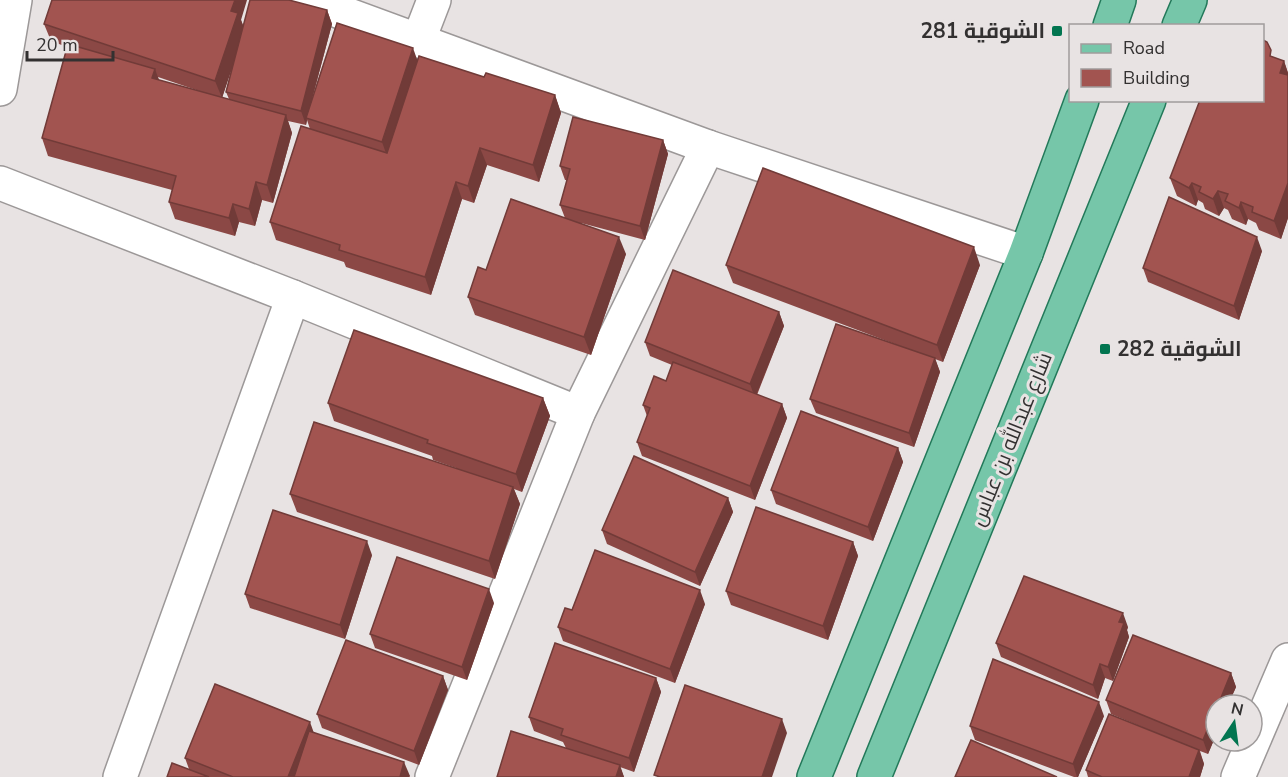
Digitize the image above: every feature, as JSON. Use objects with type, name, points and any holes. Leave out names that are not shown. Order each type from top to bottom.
[{"type":"main road","points":[[1111,24],[1119,0]]},
{"type":"main road","points":[[1180,24],[1190,0]]},
{"type":"main road","points":[[814,777],[1026,253],[1081,102]]},
{"type":"main road","name":"شارع عبدالله بن عباس","points":[[873,777],[1148,102]]},
{"type":"street","points":[[0,89],[15,0]]},
{"type":"street","points":[[308,0],[708,147],[1026,253]]},
{"type":"street","points":[[419,39],[434,0]]},
{"type":"street","points":[[432,777],[578,413],[708,147]]},
{"type":"street","points":[[0,183],[293,297],[578,413]]},
{"type":"street","points":[[120,777],[293,297]]},
{"type":"street","points":[[1238,777],[1288,660]]},
{"type":"building","points":[[52,0],[235,0],[231,11],[238,13],[215,81],[44,24]]},
{"type":"building","points":[[250,0],[289,0],[327,10],[301,111],[226,92]]},
{"type":"building","points":[[337,23],[413,48],[382,142],[306,118]]},
{"type":"building","points":[[1264,40],[1267,42],[1271,50],[1270,56],[1284,61],[1280,73],[1288,75],[1288,183],[1274,221],[1252,212],[1253,207],[1241,202],[1239,208],[1225,201],[1228,194],[1218,191],[1213,199],[1199,192],[1201,187],[1192,183],[1189,188],[1170,178],[1199,102],[1264,102]]},
{"type":"building","points":[[68,44],[155,69],[152,78],[286,115],[267,185],[256,182],[249,209],[233,204],[229,218],[169,202],[176,176],[42,138]]},
{"type":"building","points":[[419,56],[484,77],[486,73],[555,95],[533,165],[480,148],[468,186],[456,182],[425,277],[339,250],[340,245],[270,222],[301,126],[387,153]]},
{"type":"building","points":[[573,117],[663,140],[640,226],[560,205],[570,169],[560,166]]},
{"type":"building","points":[[763,168],[974,247],[937,345],[726,265]]},
{"type":"building","points":[[1169,197],[1257,237],[1234,306],[1143,268]]},
{"type":"building","points":[[511,199],[619,237],[584,337],[468,297],[478,267],[486,270]]},
{"type":"building","points":[[673,270],[779,312],[750,384],[645,342]]},
{"type":"building","points":[[836,324],[935,358],[909,433],[810,399]]},
{"type":"building","points":[[354,330],[543,398],[516,474],[427,443],[428,440],[328,403]]},
{"type":"building","points":[[673,362],[782,404],[750,486],[637,442],[650,408],[643,405],[654,376],[666,381]]},
{"type":"building","points":[[801,411],[898,448],[868,527],[771,490]]},
{"type":"building","points":[[314,422],[513,487],[489,561],[290,494]]},
{"type":"building","points":[[634,456],[728,498],[695,572],[602,530]]},
{"type":"building","points":[[756,507],[853,542],[823,626],[726,591]]},
{"type":"building","points":[[273,510],[367,541],[340,625],[245,594]]},
{"type":"building","points":[[595,550],[700,590],[670,669],[558,627],[565,608],[572,610]]},
{"type":"building","points":[[397,557],[489,589],[462,667],[370,634]]},
{"type":"building","points":[[1024,576],[1123,613],[1119,622],[1124,623],[1108,667],[1100,664],[1093,685],[996,643]]},
{"type":"building","points":[[1133,635],[1231,673],[1223,693],[1204,693],[1203,740],[1106,700]]},
{"type":"building","points":[[346,640],[443,676],[414,751],[317,714]]},
{"type":"building","points":[[555,643],[656,678],[629,758],[561,735],[563,729],[529,717]]},
{"type":"building","points":[[993,659],[1099,702],[1073,764],[970,726]]},
{"type":"building","points":[[215,684],[310,722],[288,777],[233,777],[185,758]]},
{"type":"building","points":[[685,685],[782,719],[762,777],[660,777],[654,775]]},
{"type":"building","points":[[1109,714],[1199,750],[1189,777],[1102,777],[1086,770]]},
{"type":"building","points":[[309,731],[404,762],[400,777],[294,777]]},
{"type":"building","points":[[511,731],[620,765],[616,777],[497,777]]},
{"type":"building","points":[[971,740],[1057,777],[955,777]]},
{"type":"building","points":[[172,763],[209,777],[167,777]]},
{"type":"place","name":"الشوقية 281","points":[[1057,31]]},
{"type":"place","name":"الشوقية 282","points":[[1105,349]]}]
